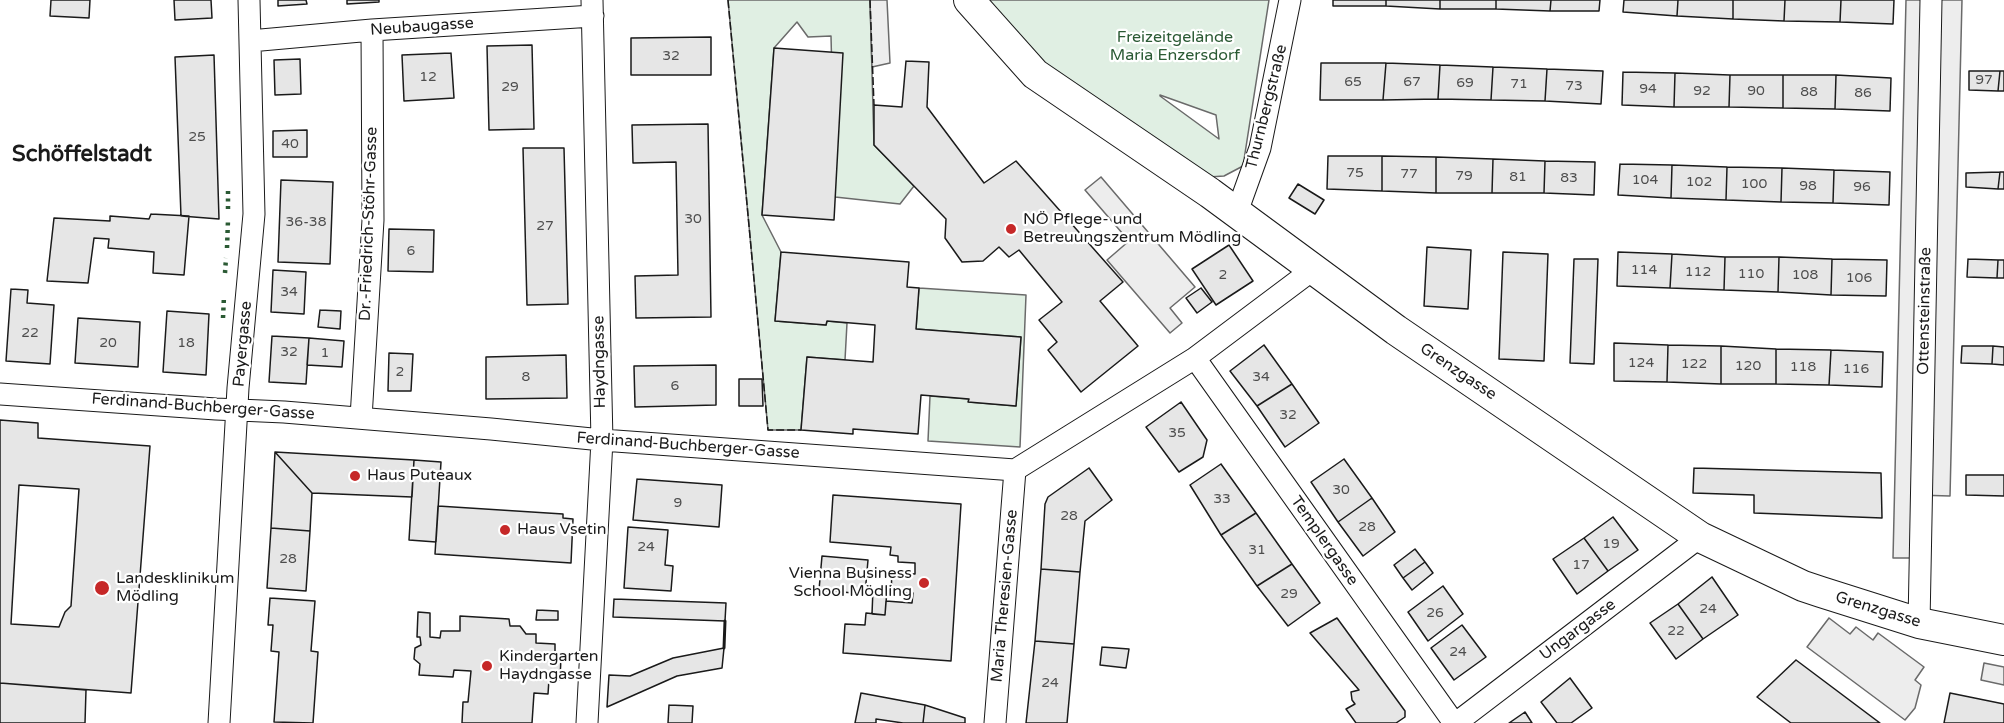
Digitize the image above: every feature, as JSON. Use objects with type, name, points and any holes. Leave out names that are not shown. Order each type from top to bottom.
[{"type":"street","name":"Payergasse","points":[[219,723],[238,409],[254,214],[249,0]]},
{"type":"street","name":"Grenzgasse","points":[[969,0],[1035,74],[1237,212],[1396,330],[1700,537],[1803,586],[1919,623],[2004,640]]},
{"type":"street","name":"Thurnbergstraße","points":[[1237,212],[1260,148],[1290,0]]},
{"type":"street","name":"Ottensteinstraße","points":[[1919,623],[1931,0]]},
{"type":"street","name":"Neubaugasse","points":[[250,41],[592,8]]},
{"type":"street","name":"Haydngasse","points":[[587,723],[602,440],[592,8]]},
{"type":"street","name":"Dr.-Friedrich-Stöhr-Gasse","points":[[361,418],[373,220],[372,30]]},
{"type":"street","points":[[1016,470],[1195,358],[1315,268]]},
{"type":"street","name":"Templergasse","points":[[1195,358],[1455,723]]},
{"type":"street","name":"Ferdinand-Buchberger-Gasse","points":[[0,394],[361,418],[602,440],[1016,470]]},
{"type":"street","name":"Maria Theresien-Gasse","points":[[995,723],[1016,470]]},
{"type":"street","name":"Ungargasse","points":[[1455,723],[1700,537]]},
{"type":"green space","points":[[728,0],[870,0],[874,145],[914,186],[900,204],[835,197],[831,36],[808,37],[797,22],[774,48],[762,215],[781,252],[775,321],[826,325],[827,321],[847,323],[845,360],[807,357],[801,430],[768,430]]},
{"type":"green space","name":"Freizeitgelände Maria Enzersdorf","points":[[984,0],[1269,0],[1243,166],[1224,176],[1209,177],[1031,55]],"holes":[[[1160,95],[1216,115],[1219,139]]]},
{"type":"green space","points":[[919,288],[1026,295],[1020,447],[928,441],[930,396],[1016,406],[1021,337],[916,329]]},
{"type":"shaded area","points":[[870,0],[887,0],[890,63],[872,67]]},
{"type":"shaded area","points":[[1906,0],[1962,0],[1950,496],[1916,495],[1914,558],[1893,558]]},
{"type":"shaded area","points":[[1101,177],[1195,287],[1170,308],[1182,323],[1170,333],[1107,260],[1129,241],[1085,190]]},
{"type":"shaded area","points":[[1829,618],[1850,634],[1856,627],[1873,640],[1878,633],[1924,667],[1915,680],[1921,685],[1915,708],[1905,720],[1807,647]]},
{"type":"shaded area","points":[[1984,663],[2004,667],[2004,685],[1981,680]]},
{"type":"building","points":[[51,0],[90,0],[89,18],[50,16]]},
{"type":"building","points":[[174,0],[211,0],[212,18],[175,20]]},
{"type":"building","points":[[278,0],[306,0],[307,4],[278,6]]},
{"type":"building","points":[[347,0],[379,0],[379,2],[347,4]]},
{"type":"building","points":[[1333,0],[1386,0],[1386,6],[1333,6]]},
{"type":"building","points":[[1386,0],[1440,0],[1440,9],[1386,6]]},
{"type":"building","points":[[1440,0],[1496,0],[1496,9],[1440,9]]},
{"type":"building","points":[[1496,0],[1551,0],[1550,11],[1496,9]]},
{"type":"building","points":[[1551,0],[1600,0],[1599,11],[1550,11]]},
{"type":"building","points":[[1624,0],[1678,0],[1677,16],[1623,12]]},
{"type":"building","points":[[1678,0],[1733,0],[1733,19],[1677,16]]},
{"type":"building","points":[[1733,0],[1785,0],[1784,21],[1733,19]]},
{"type":"building","points":[[1785,0],[1841,0],[1840,22],[1784,21]]},
{"type":"building","points":[[1841,0],[1894,0],[1893,24],[1840,22]]},
{"type":"building","points":[[711,37],[711,75],[631,75],[631,38]]},
{"type":"building","points":[[532,45],[534,129],[489,130],[487,46]]},
{"type":"building","points":[[774,48],[843,53],[834,220],[762,215]]},
{"type":"building","points":[[451,53],[454,98],[404,101],[402,55]]},
{"type":"building","points":[[214,55],[219,219],[181,216],[175,57]]},
{"type":"building","points":[[300,59],[301,94],[275,95],[274,60]]},
{"type":"building","name":"NÖ Pflege- und Betreuungszentrum Mödling","points":[[906,61],[929,62],[927,107],[984,183],[1016,161],[1123,282],[1100,301],[1138,346],[1081,392],[1048,350],[1057,342],[1039,320],[1062,302],[1019,250],[1009,257],[999,247],[983,261],[962,262],[945,238],[946,219],[874,145],[874,105],[902,107]]},
{"type":"building","points":[[1321,63],[1386,63],[1383,100],[1320,100]]},
{"type":"building","points":[[1386,63],[1440,65],[1438,99],[1383,100]]},
{"type":"building","points":[[1440,65],[1493,67],[1491,100],[1438,99]]},
{"type":"building","points":[[1493,67],[1547,69],[1545,101],[1491,100]]},
{"type":"building","points":[[1547,69],[1603,71],[1601,104],[1545,101]]},
{"type":"building","points":[[1969,71],[2000,71],[1998,91],[1969,90]]},
{"type":"building","points":[[2000,71],[2004,71],[2004,91],[1998,91]]},
{"type":"building","points":[[1623,72],[1675,73],[1674,107],[1622,105]]},
{"type":"building","points":[[1675,73],[1730,75],[1729,107],[1674,107]]},
{"type":"building","points":[[1730,75],[1783,75],[1783,108],[1729,107]]},
{"type":"building","points":[[1783,75],[1836,75],[1835,109],[1783,108]]},
{"type":"building","points":[[1836,75],[1891,78],[1890,111],[1835,109]]},
{"type":"building","points":[[708,124],[711,317],[636,318],[635,276],[678,275],[676,162],[633,163],[632,125]]},
{"type":"building","points":[[307,130],[307,157],[273,157],[273,131]]},
{"type":"building","points":[[523,148],[564,148],[568,304],[527,305]]},
{"type":"building","points":[[1328,156],[1382,156],[1382,191],[1327,189]]},
{"type":"building","points":[[1382,156],[1436,157],[1436,193],[1382,191]]},
{"type":"building","points":[[1436,157],[1493,159],[1492,193],[1436,193]]},
{"type":"building","points":[[1493,159],[1545,161],[1544,193],[1492,193]]},
{"type":"building","points":[[1545,161],[1595,162],[1594,195],[1544,193]]},
{"type":"building","points":[[1620,164],[1672,165],[1671,198],[1618,195]]},
{"type":"building","points":[[1672,165],[1727,167],[1726,200],[1671,198]]},
{"type":"building","points":[[1727,167],[1782,168],[1781,202],[1726,200]]},
{"type":"building","points":[[1782,168],[1834,170],[1833,203],[1781,202]]},
{"type":"building","points":[[1834,170],[1890,172],[1889,205],[1833,203]]},
{"type":"building","points":[[2000,172],[1998,189],[1966,187],[1966,173]]},
{"type":"building","points":[[2000,172],[2004,172],[2004,189],[1998,189]]},
{"type":"building","points":[[281,180],[333,182],[330,264],[278,262]]},
{"type":"building","points":[[1298,184],[1324,200],[1315,214],[1289,198]]},
{"type":"building","points":[[151,214],[189,216],[184,275],[153,273],[154,252],[108,248],[109,239],[94,238],[88,283],[47,281],[54,218],[110,221],[110,216],[149,219]]},
{"type":"building","points":[[389,229],[434,230],[433,272],[388,271]]},
{"type":"building","points":[[1229,245],[1253,281],[1216,305],[1192,269]]},
{"type":"building","points":[[1427,247],[1471,250],[1468,309],[1424,306]]},
{"type":"building","points":[[781,252],[909,262],[907,287],[919,288],[916,329],[1021,337],[1016,406],[921,395],[918,434],[853,429],[853,434],[801,430],[807,357],[873,362],[875,325],[827,321],[826,325],[775,321]]},
{"type":"building","points":[[1503,252],[1548,254],[1544,361],[1499,359]]},
{"type":"building","points":[[1618,252],[1672,254],[1670,288],[1617,286]]},
{"type":"building","points":[[1672,254],[1725,257],[1724,290],[1670,288]]},
{"type":"building","points":[[1725,257],[1779,257],[1778,292],[1724,290]]},
{"type":"building","points":[[1779,257],[1832,259],[1831,295],[1778,292]]},
{"type":"building","points":[[1574,259],[1598,259],[1594,364],[1570,363]]},
{"type":"building","points":[[1832,259],[1887,260],[1886,296],[1831,295]]},
{"type":"building","points":[[1968,259],[1998,260],[1997,278],[1967,277]]},
{"type":"building","points":[[1998,260],[2004,260],[2004,278],[1997,278]]},
{"type":"building","points":[[273,270],[306,272],[304,314],[271,312]]},
{"type":"building","points":[[1201,288],[1212,302],[1197,313],[1186,298]]},
{"type":"building","points":[[11,289],[28,290],[27,303],[54,305],[50,364],[6,361]]},
{"type":"building","points":[[320,310],[341,311],[340,329],[318,327]]},
{"type":"building","points":[[167,311],[209,314],[206,375],[163,372]]},
{"type":"building","points":[[78,318],[140,322],[138,367],[75,363]]},
{"type":"building","points":[[272,336],[309,338],[306,384],[269,382]]},
{"type":"building","points":[[309,338],[344,341],[342,367],[307,365]]},
{"type":"building","points":[[1614,343],[1668,345],[1667,382],[1614,381]]},
{"type":"building","points":[[1264,345],[1292,384],[1257,406],[1230,371]]},
{"type":"building","points":[[1668,345],[1721,346],[1721,384],[1667,382]]},
{"type":"building","points":[[1721,346],[1776,349],[1776,384],[1721,384]]},
{"type":"building","points":[[1962,346],[1993,346],[1992,364],[1961,363]]},
{"type":"building","points":[[1993,346],[2004,347],[2004,365],[1992,364]]},
{"type":"building","points":[[1776,349],[1831,350],[1829,385],[1776,384]]},
{"type":"building","points":[[1831,350],[1883,352],[1882,387],[1829,385]]},
{"type":"building","points":[[389,353],[413,354],[411,391],[388,391]]},
{"type":"building","points":[[566,355],[567,398],[486,399],[486,357]]},
{"type":"building","points":[[716,365],[716,405],[635,407],[634,366]]},
{"type":"building","points":[[739,379],[762,379],[763,406],[739,406]]},
{"type":"building","points":[[1292,384],[1319,423],[1285,447],[1257,406]]},
{"type":"building","points":[[1181,402],[1207,440],[1203,457],[1179,472],[1146,427]]},
{"type":"building","points":[[0,420],[38,423],[38,438],[150,446],[131,693],[0,683]],"holes":[[[19,485],[79,489],[71,606],[65,612],[59,627],[11,624]]]},
{"type":"building","name":"Haus Puteaux","points":[[275,452],[414,460],[412,497],[312,493]]},
{"type":"building","points":[[275,452],[312,493],[310,531],[271,528]]},
{"type":"building","points":[[1344,459],[1372,498],[1338,522],[1311,482]]},
{"type":"building","points":[[414,460],[441,462],[436,542],[409,540]]},
{"type":"building","points":[[1221,464],[1256,513],[1221,535],[1190,485]]},
{"type":"building","points":[[1089,468],[1112,500],[1085,521],[1080,572],[1041,569],[1045,504],[1048,497]]},
{"type":"building","points":[[1694,468],[1881,473],[1882,518],[1754,513],[1754,495],[1693,493]]},
{"type":"building","points":[[1966,475],[2004,475],[2004,496],[1966,495]]},
{"type":"building","points":[[637,479],[722,485],[719,527],[633,520]]},
{"type":"building","name":"Vienna Business School Mödling","points":[[833,495],[961,504],[951,661],[843,653],[845,624],[865,625],[866,613],[885,615],[886,601],[912,603],[913,593],[891,592],[892,573],[915,574],[915,563],[898,562],[898,556],[890,555],[891,547],[830,542]]},
{"type":"building","points":[[1372,498],[1395,532],[1363,556],[1338,522]]},
{"type":"building","name":"Haus Vsetin","points":[[438,506],[563,514],[563,518],[573,519],[571,563],[435,554]]},
{"type":"building","points":[[1256,513],[1292,564],[1257,586],[1221,535]]},
{"type":"building","points":[[1613,517],[1638,550],[1608,571],[1584,538]]},
{"type":"building","points":[[628,527],[668,530],[665,565],[673,566],[671,591],[624,588]]},
{"type":"building","points":[[271,528],[310,531],[306,591],[267,588]]},
{"type":"building","points":[[1584,538],[1608,571],[1577,594],[1553,559]]},
{"type":"building","points":[[1415,549],[1425,562],[1403,578],[1394,565]]},
{"type":"building","points":[[822,556],[868,560],[865,594],[819,590]]},
{"type":"building","points":[[1425,562],[1433,573],[1412,590],[1403,578]]},
{"type":"building","points":[[1292,564],[1320,603],[1288,626],[1257,586]]},
{"type":"building","points":[[1041,569],[1080,572],[1074,644],[1035,641]]},
{"type":"building","points":[[1712,577],[1738,615],[1703,639],[1678,604]]},
{"type":"building","points":[[1443,586],[1463,614],[1428,641],[1408,612]]},
{"type":"building","points":[[873,589],[887,590],[885,615],[872,614]]},
{"type":"building","points":[[270,598],[315,601],[311,651],[318,652],[313,723],[274,722],[279,652],[271,651],[273,625],[268,625]]},
{"type":"building","points":[[614,599],[726,603],[725,621],[613,617]]},
{"type":"building","points":[[1678,604],[1703,639],[1676,659],[1650,623]]},
{"type":"building","points":[[537,610],[558,611],[558,620],[536,620]]},
{"type":"building","points":[[418,612],[430,613],[430,637],[440,638],[441,631],[460,631],[460,616],[509,619],[510,626],[520,626],[526,634],[536,634],[536,643],[555,644],[555,652],[561,657],[560,680],[549,679],[548,694],[534,693],[532,723],[462,723],[463,702],[468,702],[471,671],[454,670],[453,677],[419,675],[420,664],[414,659],[415,648],[421,645],[420,637],[417,637]]},
{"type":"building","points":[[1337,618],[1405,711],[1405,717],[1396,723],[1356,723],[1346,709],[1355,704],[1351,692],[1359,690],[1310,633]]},
{"type":"building","points":[[1462,625],[1486,657],[1454,680],[1431,648]]},
{"type":"building","points":[[1035,641],[1074,644],[1067,723],[1026,723]]},
{"type":"building","points":[[1102,647],[1129,649],[1126,668],[1100,665]]},
{"type":"building","points":[[724,648],[722,668],[677,676],[607,707],[609,675],[630,676],[673,658]]},
{"type":"building","points":[[1796,660],[1880,723],[1791,723],[1757,697]]},
{"type":"building","points":[[1570,678],[1592,708],[1571,723],[1557,723],[1541,702]]},
{"type":"building","points":[[0,683],[86,690],[85,723],[0,723]]},
{"type":"building","points":[[861,693],[925,705],[923,723],[876,719],[876,723],[855,723]]},
{"type":"building","points":[[1950,693],[2004,704],[2004,723],[1944,723]]},
{"type":"building","points":[[669,705],[693,706],[692,723],[668,723]]},
{"type":"building","points":[[925,705],[965,718],[965,723],[923,723]]},
{"type":"building","points":[[1525,712],[1532,723],[1509,723]]},
{"type":"hedge","points":[[228,191],[228,213]]},
{"type":"hedge","points":[[227,248],[228,220]]},
{"type":"hedge","points":[[225,273],[226,258]]},
{"type":"hedge","points":[[223,318],[224,296]]},
{"type":"fence","points":[[728,0],[768,430],[801,430]]},
{"type":"fence","points":[[870,0],[874,105]]},
{"type":"wall","points":[[724,648],[725,621]]},
{"type":"place","name":"NÖ Pflege- und Betreuungszentrum Mödling","points":[[1011,229]]},
{"type":"place","name":"Haus Puteaux","points":[[355,476]]},
{"type":"place","name":"Haus Vsetin","points":[[505,530]]},
{"type":"place","name":"Vienna Business School Mödling","points":[[924,583]]},
{"type":"place","name":"Landesklinikum Mödling","points":[[102,588]]},
{"type":"place","name":"Kindergarten Haydngasse","points":[[487,666]]},
{"type":"district","name":"Schöffelstadt","points":[[82,155]]}]
